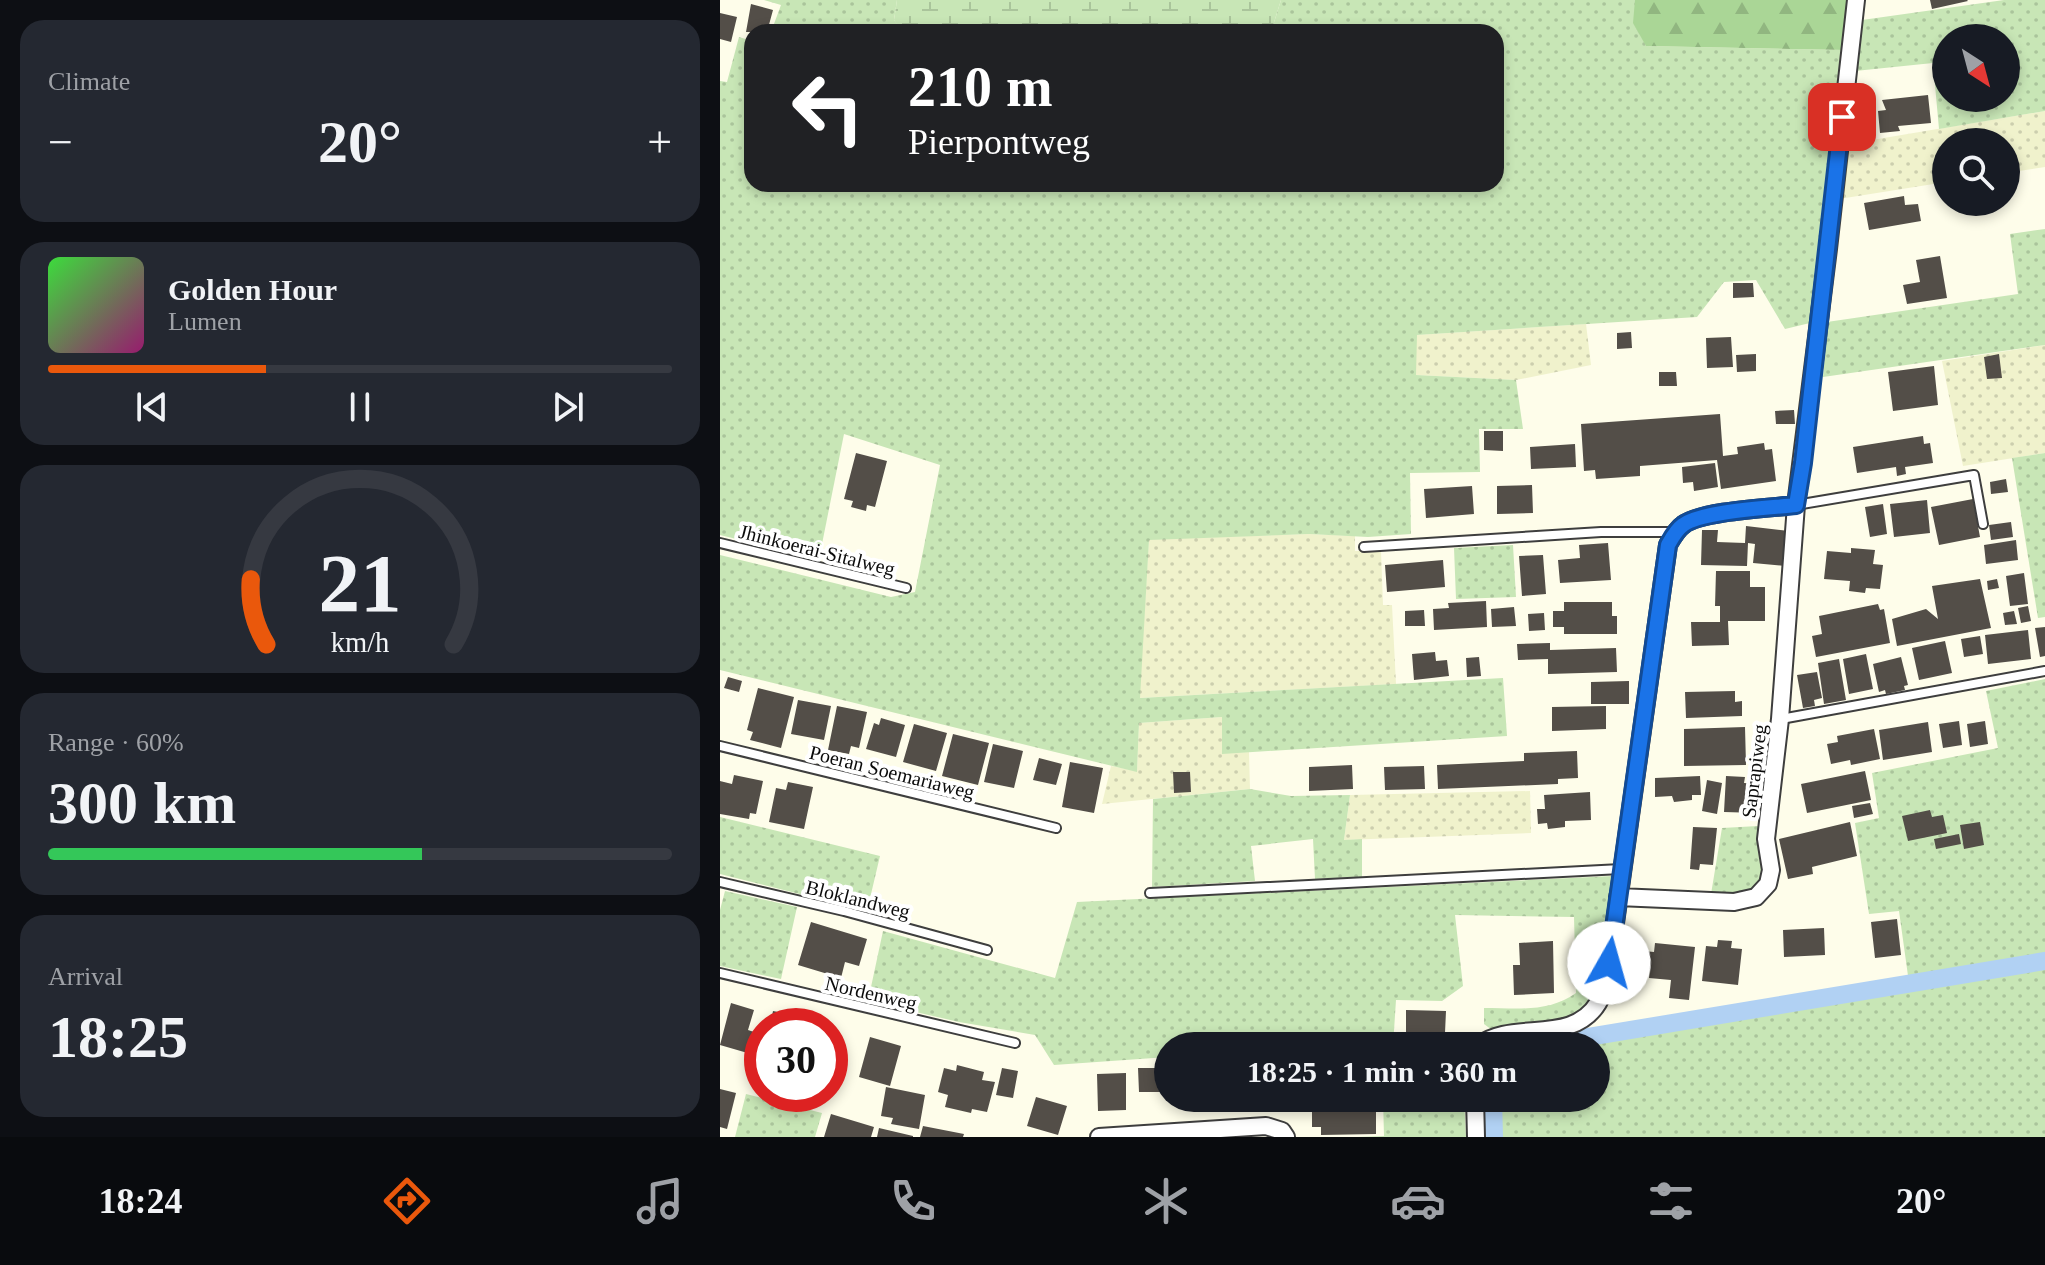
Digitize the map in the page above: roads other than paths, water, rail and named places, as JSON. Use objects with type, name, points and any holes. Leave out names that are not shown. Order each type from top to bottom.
[{"type":"street","name":"Saprapiweg","points":[[1618,897],[1734,902],[1756,897],[1765,890],[1771,870],[1766,839],[1780,719],[1796,505],[1856,0]]},
{"type":"street","points":[[1527,1032],[1572,1026],[1599,1003],[1607,980],[1668,545],[1675,532],[1685,523],[1702,517],[1796,505]]},
{"type":"street","points":[[1475,1112],[1476,1137]]},
{"type":"street","points":[[1099,1137],[1266,1126],[1282,1131],[1286,1137]]},
{"type":"lane","points":[[1796,505],[1974,475],[1983,524]]},
{"type":"lane","points":[[1364,547],[1601,532],[1675,532]]},
{"type":"lane","name":"Jhinkoerai-Sitalweg","points":[[720,543],[906,588]]},
{"type":"lane","points":[[1780,719],[2045,671]]},
{"type":"lane","name":"Poeran Soemariaweg","points":[[720,746],[1056,828]]},
{"type":"lane","points":[[1150,893],[1621,869]]},
{"type":"lane","name":"Bloklandweg","points":[[720,882],[844,911],[987,950]]},
{"type":"lane","name":"Nordenweg","points":[[720,973],[1015,1043]]},
{"type":"waterway","points":[[1610,1033],[2045,961]]},
{"type":"waterway","points":[[1493,1112],[1494,1137]]}]
